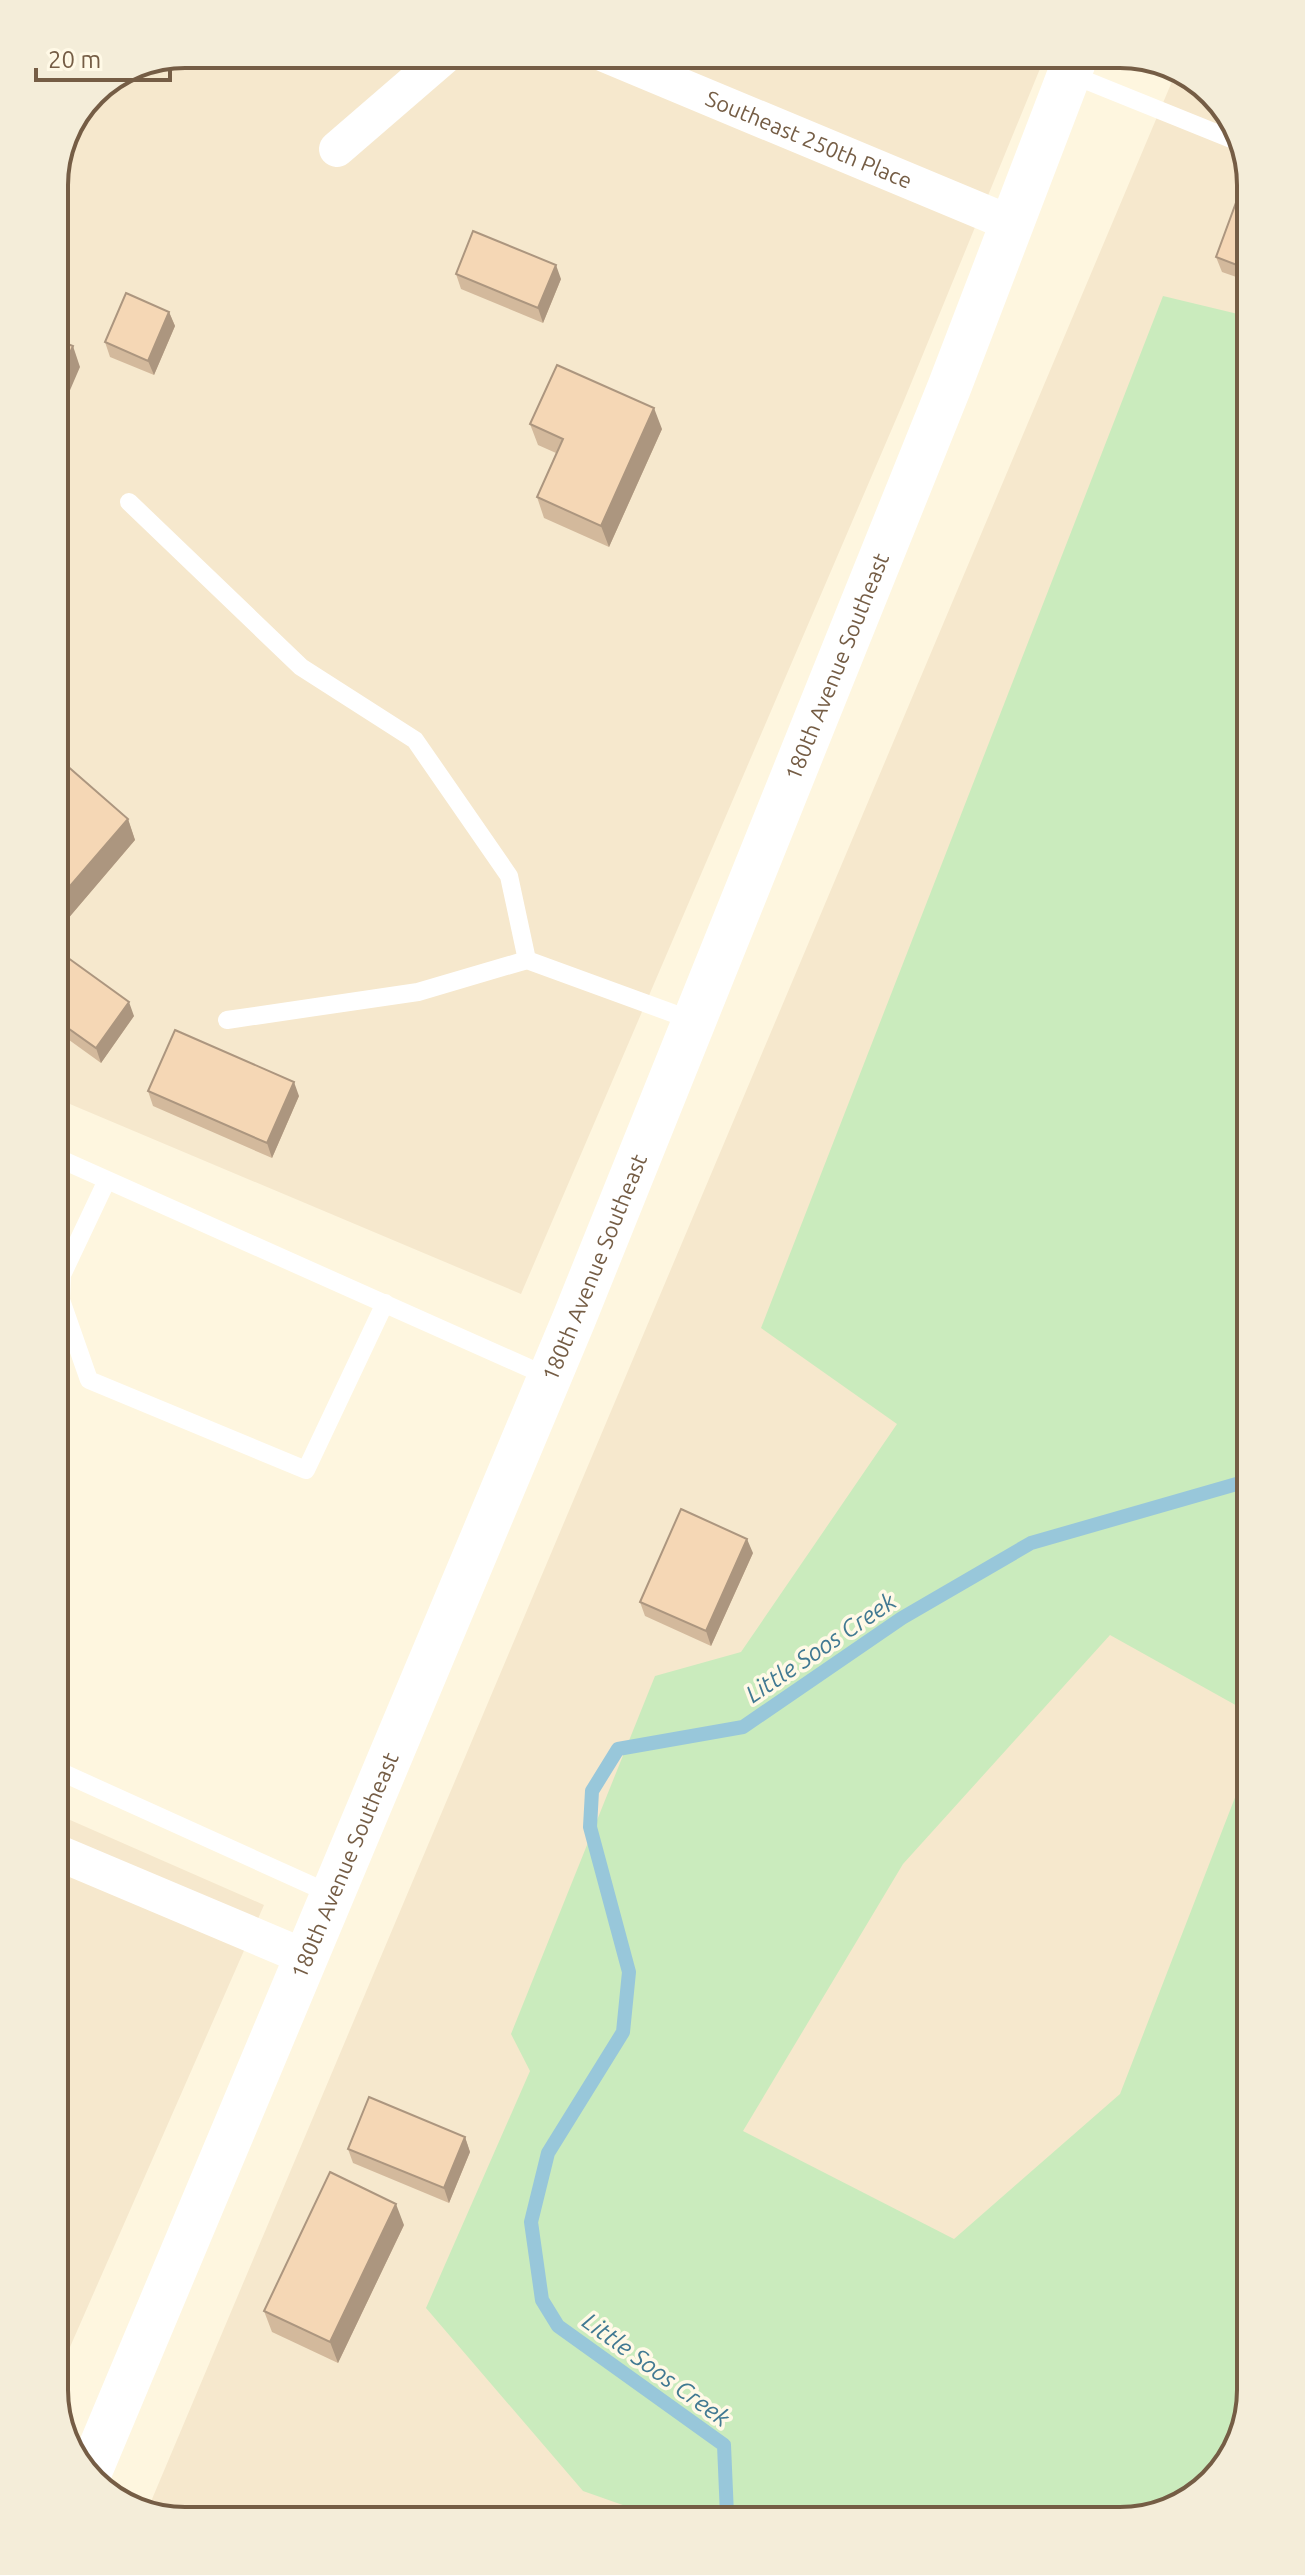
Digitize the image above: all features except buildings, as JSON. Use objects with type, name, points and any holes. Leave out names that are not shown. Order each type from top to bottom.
[{"type":"street","points":[[337,149],[431,68]]},
{"type":"street","name":"Southeast 250th Place","points":[[638,68],[1012,224]]},
{"type":"street","name":"180th Avenue Southeast","points":[[94,2463],[550,1377],[949,388],[1071,68]]},
{"type":"street","points":[[68,1857],[305,1957]]},
{"type":"lane","points":[[1082,68],[1226,136]]},
{"type":"lane","points":[[129,502],[301,667],[415,740],[509,876],[527,960]]},
{"type":"lane","points":[[227,1020],[418,992],[527,960],[694,1021]]},
{"type":"lane","points":[[68,1162],[550,1377]]},
{"type":"lane","points":[[68,1262],[107,1180]]},
{"type":"lane","points":[[68,1320],[89,1380],[306,1470],[385,1303]]},
{"type":"lane","points":[[68,1775],[333,1895]]},
{"type":"shaded area","points":[[185,68],[1040,68],[903,403],[521,1294],[68,1103],[68,177],[77,140],[102,102],[120,88],[162,70]]},
{"type":"shaded area","points":[[1172,81],[1203,102],[1221,126],[1235,162],[1237,185],[1237,2390],[1233,2420],[1225,2442],[1208,2467],[1179,2491],[1143,2505],[1120,2507],[177,2507],[151,2502]]},
{"type":"shaded area","points":[[68,1819],[264,1905],[68,2352]]},
{"type":"green space","points":[[1163,296],[1237,314],[1237,1706],[1110,1635],[903,1864],[743,2131],[954,2239],[1120,2094],[1237,1792],[1236,2405],[1225,2442],[1208,2467],[1179,2491],[1165,2498],[1143,2505],[1120,2507],[628,2507],[583,2491],[426,2308],[530,2071],[511,2034],[655,1676],[741,1652],[897,1424],[761,1328]]},
{"type":"waterway","name":"Little Soos Creek","points":[[727,2507],[724,2445],[558,2326],[542,2300],[531,2222],[548,2153],[623,2032],[629,1972],[590,1827],[592,1791],[618,1749],[743,1727],[902,1618],[1031,1543],[1237,1484]]}]
